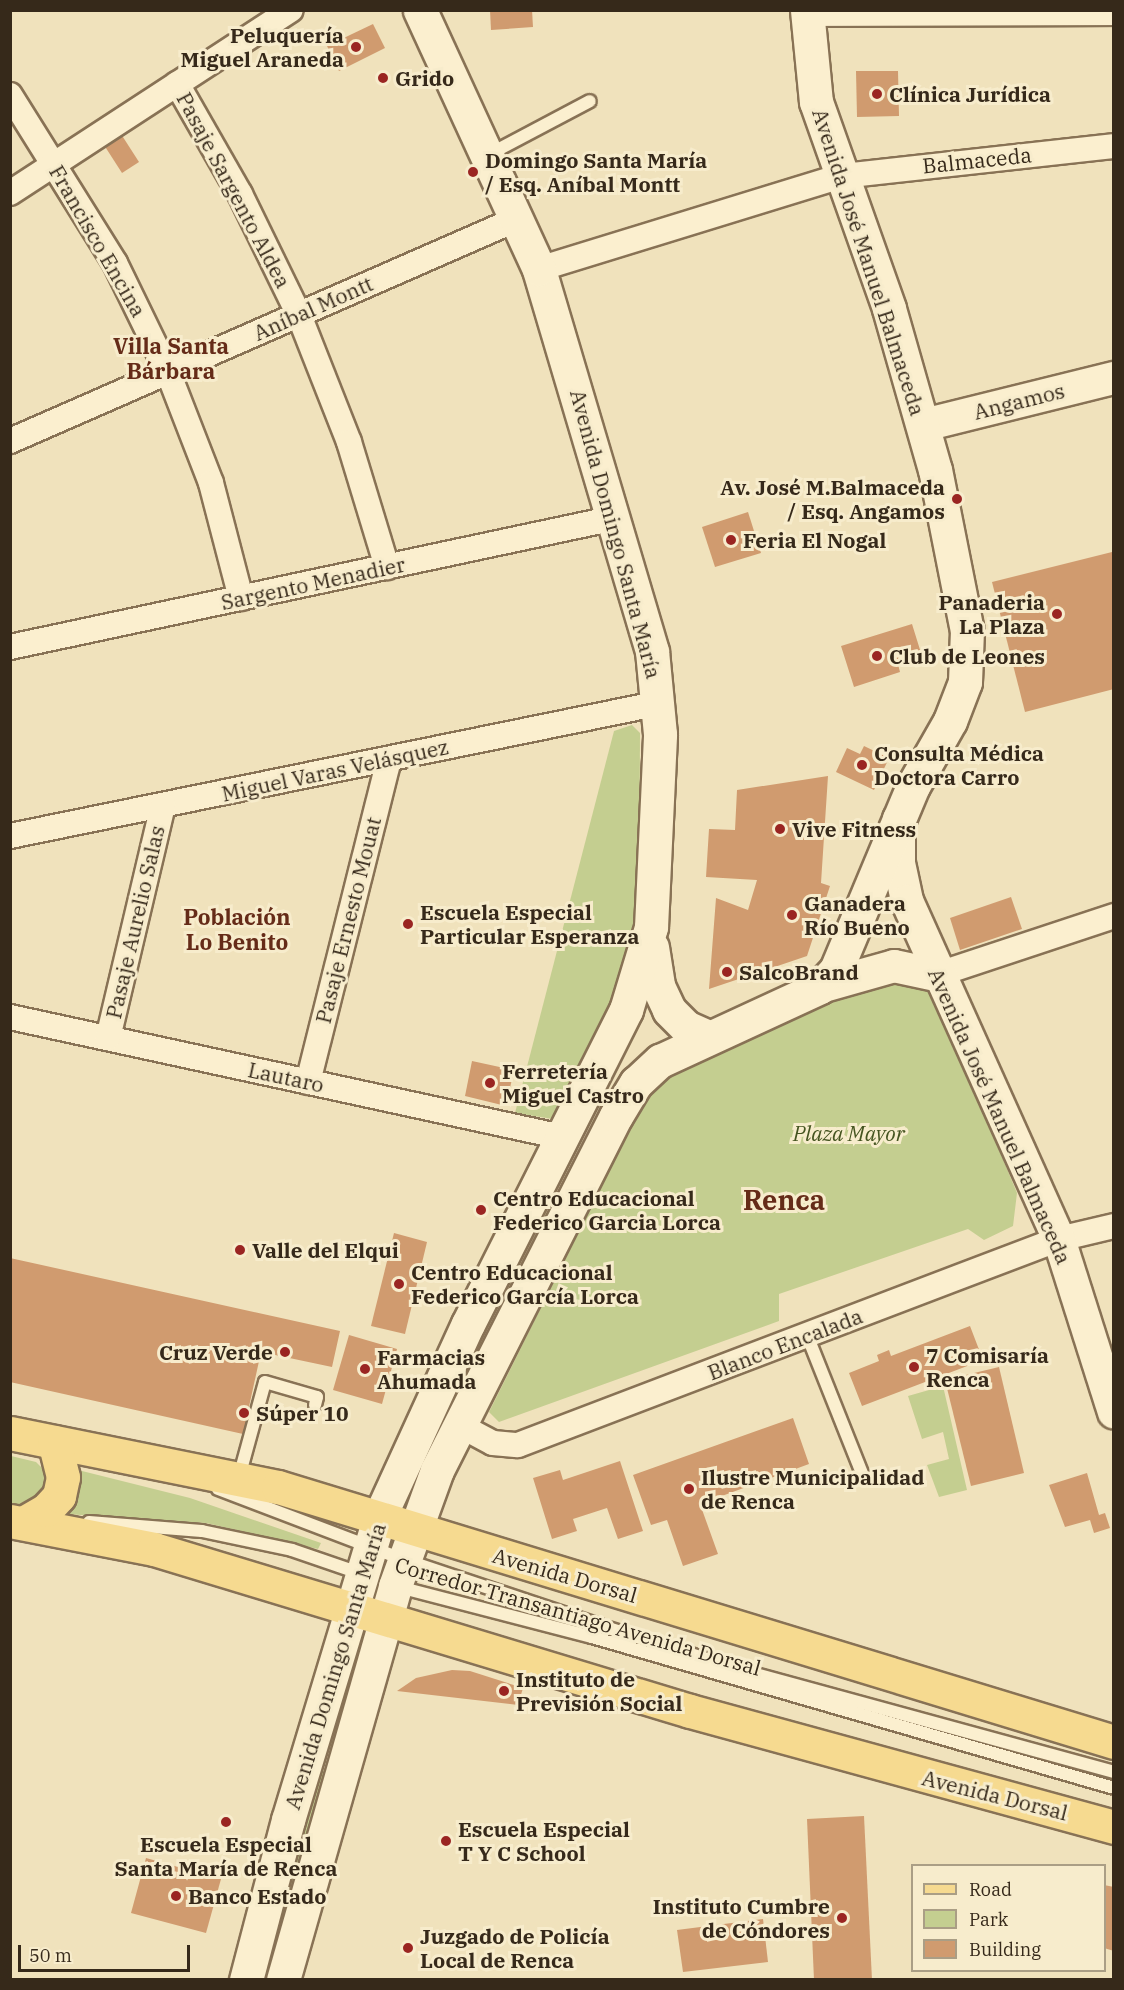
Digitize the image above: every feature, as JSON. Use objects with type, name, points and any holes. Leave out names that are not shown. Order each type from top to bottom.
[{"type":"main road","name":"Avenida Domingo Santa María","points":[[246,1980],[369,1546],[458,1344],[626,1010],[651,927],[660,703],[652,651],[615,518],[539,269],[420,10]]},
{"type":"main road","name":"Avenida José Manuel Balmaceda","points":[[708,1037],[820,987],[845,955],[899,818],[959,702],[968,665],[960,588],[924,425],[816,102],[806,12]]},
{"type":"main road","points":[[651,927],[662,998],[686,1027],[708,1037]]},
{"type":"main road","name":"Avenida Domingo Santa María","points":[[283,1980],[405,1559],[459,1425],[628,1094],[660,1061],[708,1037]]},
{"type":"main road","name":"Avenida Dorsal","points":[[10,1433],[238,1478],[369,1546],[405,1559],[1113,1742]]},
{"type":"main road","points":[[18,1521],[59,1496],[63,1477],[54,1442]]},
{"type":"main road","name":"Avenida Dorsal","points":[[18,1521],[154,1549],[351,1606],[386,1619],[796,1742],[1113,1827]]},
{"type":"street","points":[[10,193],[291,10]]},
{"type":"street","points":[[806,12],[1105,12]]},
{"type":"street","name":"Pasaje Sargento Aldea","points":[[177,84],[240,194],[299,315],[349,442],[387,567]]},
{"type":"street","name":"Francisco Encina","points":[[10,95],[115,263],[168,372],[211,483],[241,598]]},
{"type":"street","name":"Balmaceda","points":[[842,176],[1112,146]]},
{"type":"street","points":[[539,269],[842,176]]},
{"type":"street","name":"Aníbal Montt","points":[[10,441],[517,219]]},
{"type":"street","name":"Angamos","points":[[924,425],[1113,378]]},
{"type":"street","name":"Sargento Menadier","points":[[10,647],[615,518]]},
{"type":"street","name":"Miguel Varas Velásquez","points":[[10,836],[660,703]]},
{"type":"street","name":"Pasaje Ernesto Mouat","points":[[308,1082],[389,759]]},
{"type":"street","name":"Pasaje Aurelio Salas","points":[[108,1038],[163,805]]},
{"type":"street","name":"Avenida José Manuel Balmaceda","points":[[899,818],[902,882],[936,975],[1059,1239],[1112,1400]]},
{"type":"street","points":[[820,987],[894,966],[936,975],[1113,916]]},
{"type":"street","name":"Lautaro","points":[[10,1017],[561,1137]]},
{"type":"street","name":"Blanco Encalada","points":[[459,1425],[493,1443],[518,1445],[1059,1239],[1113,1226]]},
{"type":"lane","points":[[487,156],[590,101]]},
{"type":"lane","points":[[807,1335],[862,1473]]},
{"type":"lane","points":[[238,1478],[265,1382],[317,1397],[315,1405]]},
{"type":"lane","name":"Corredor Transantiago Avenida Dorsal","points":[[139,1459],[405,1559],[745,1671],[1113,1772]]},
{"type":"lane","name":"Corredor Transantiago Avenida Dorsal","points":[[18,1521],[202,1531],[292,1550],[369,1546]]},
{"type":"lane","name":"Corredor Transantiago Avenida Dorsal","points":[[405,1559],[592,1637],[1113,1788]]},
{"type":"green space","points":[[632,725],[640,733],[639,942],[629,985],[553,1119],[515,1113],[614,731]]},
{"type":"green space","name":"Plaza Mayor","points":[[914,979],[932,989],[1017,1193],[1013,1226],[984,1240],[968,1229],[779,1294],[779,1321],[499,1422],[489,1412],[659,1071],[875,984]]},
{"type":"green space","points":[[943,1386],[967,1490],[939,1497],[927,1465],[949,1459],[943,1432],[922,1439],[908,1396]]},
{"type":"green space","points":[[11,1456],[36,1462],[48,1474],[46,1496],[11,1510]]},
{"type":"green space","points":[[74,1469],[190,1498],[321,1543],[318,1549],[206,1523],[66,1514],[72,1503]]},
{"type":"green space","points":[[319,1769],[329,1774],[282,1949],[264,1966]]},
{"type":"building","points":[[490,10],[532,10],[533,27],[491,30]]},
{"type":"building","name":"Peluquería Miguel Araneda","points":[[373,24],[385,48],[339,71],[327,46]]},
{"type":"building","name":"Clínica Jurídica","points":[[856,71],[898,71],[899,116],[857,117]]},
{"type":"building","points":[[121,134],[139,162],[122,173],[104,145]]},
{"type":"building","name":"Feria El Nogal","points":[[748,512],[761,553],[715,567],[702,527]]},
{"type":"building","name":"Panaderia La Plaza","points":[[1112,552],[1114,689],[1025,712],[992,582]]},
{"type":"building","name":"Club de Leones","points":[[912,624],[921,653],[897,660],[900,672],[854,687],[841,646]]},
{"type":"building","name":"Consulta Médica Doctora Carro","points":[[864,746],[889,758],[874,790],[836,772],[847,748],[860,754]]},
{"type":"building","points":[[828,776],[821,883],[830,886],[807,956],[709,989],[716,898],[748,910],[757,880],[706,877],[709,829],[735,830],[737,790]]},
{"type":"building","points":[[1011,897],[1022,929],[960,950],[950,918]]},
{"type":"building","name":"Ferretería Miguel Castro","points":[[472,1061],[514,1070],[506,1106],[465,1096]]},
{"type":"building","name":"Centro Educacional Federico García Lorca","points":[[394,1233],[427,1242],[405,1334],[371,1326]]},
{"type":"building","points":[[10,1258],[340,1331],[332,1367],[261,1352],[243,1434],[10,1382]]},
{"type":"building","name":"7 Comisaría Renca","points":[[970,1326],[983,1360],[862,1406],[849,1373],[879,1361],[877,1355],[889,1350],[891,1356]]},
{"type":"building","name":"Farmacias Ahumada","points":[[349,1335],[397,1349],[382,1404],[333,1390]]},
{"type":"building","points":[[999,1367],[1024,1473],[971,1486],[945,1380]]},
{"type":"building","name":"Ilustre Municipalidad de Renca","points":[[793,1418],[809,1464],[700,1504],[718,1554],[683,1566],[667,1520],[651,1525],[633,1475]]},
{"type":"building","points":[[620,1461],[643,1531],[618,1539],[607,1508],[573,1519],[577,1531],[552,1539],[533,1478],[560,1470],[563,1480]]},
{"type":"building","points":[[1087,1473],[1099,1515],[1105,1513],[1110,1528],[1094,1533],[1090,1520],[1065,1527],[1049,1485]]},
{"type":"building","points":[[452,1670],[470,1671],[523,1688],[518,1705],[397,1691],[416,1678]]},
{"type":"building","points":[[864,1816],[872,1980],[814,1980],[807,1819]]},
{"type":"building","name":"Banco Estado","points":[[146,1858],[221,1879],[206,1933],[131,1913]]},
{"type":"building","points":[[1106,1885],[1114,1887],[1114,1951],[1106,1949]]},
{"type":"building","points":[[763,1919],[768,1962],[683,1972],[677,1930]]},
{"type":"place","name":"Peluquería Miguel Araneda","points":[[356,47]]},
{"type":"place","name":"Grido","points":[[383,78]]},
{"type":"place","name":"Clínica Jurídica","points":[[877,94]]},
{"type":"place","name":"Domingo Santa María / Esq. Aníbal Montt","points":[[473,172]]},
{"type":"place","name":"Av. José M.Balmaceda / Esq. Angamos","points":[[957,499]]},
{"type":"place","name":"Feria El Nogal","points":[[731,540]]},
{"type":"place","name":"Panaderia La Plaza","points":[[1057,614]]},
{"type":"place","name":"Club de Leones","points":[[877,656]]},
{"type":"place","name":"Consulta Médica Doctora Carro","points":[[862,765]]},
{"type":"place","name":"Vive Fitness","points":[[780,829]]},
{"type":"place","name":"Ganadera Río Bueno","points":[[792,915]]},
{"type":"place","name":"Escuela Especial Particular Esperanza","points":[[408,924]]},
{"type":"place","name":"SalcoBrand","points":[[727,972]]},
{"type":"place","name":"Ferretería Miguel Castro","points":[[490,1083]]},
{"type":"place","name":"Centro Educacional Federico Garcia Lorca","points":[[481,1210]]},
{"type":"place","name":"Valle del Elqui","points":[[240,1250]]},
{"type":"place","name":"Centro Educacional Federico García Lorca","points":[[399,1284]]},
{"type":"place","name":"Cruz Verde","points":[[285,1352]]},
{"type":"place","name":"7 Comisaría Renca","points":[[914,1367]]},
{"type":"place","name":"Farmacias Ahumada","points":[[365,1369]]},
{"type":"place","name":"Súper 10","points":[[244,1413]]},
{"type":"place","name":"Ilustre Municipalidad de Renca","points":[[689,1489]]},
{"type":"place","name":"Instituto de Previsión Social","points":[[504,1691]]},
{"type":"place","name":"Escuela Especial Santa María de Renca","points":[[226,1822]]},
{"type":"place","name":"Escuela Especial T Y C School","points":[[446,1841]]},
{"type":"place","name":"Banco Estado","points":[[176,1896]]},
{"type":"place","name":"Instituto Cumbre de Cóndores","points":[[842,1918]]},
{"type":"place","name":"Juzgado de Policía Local de Renca","points":[[408,1948]]},
{"type":"district","name":"Villa Santa Bárbara","points":[[171,358]]},
{"type":"district","name":"Población Lo Benito","points":[[237,928]]},
{"type":"district","name":"Renca","points":[[784,1200]]}]
